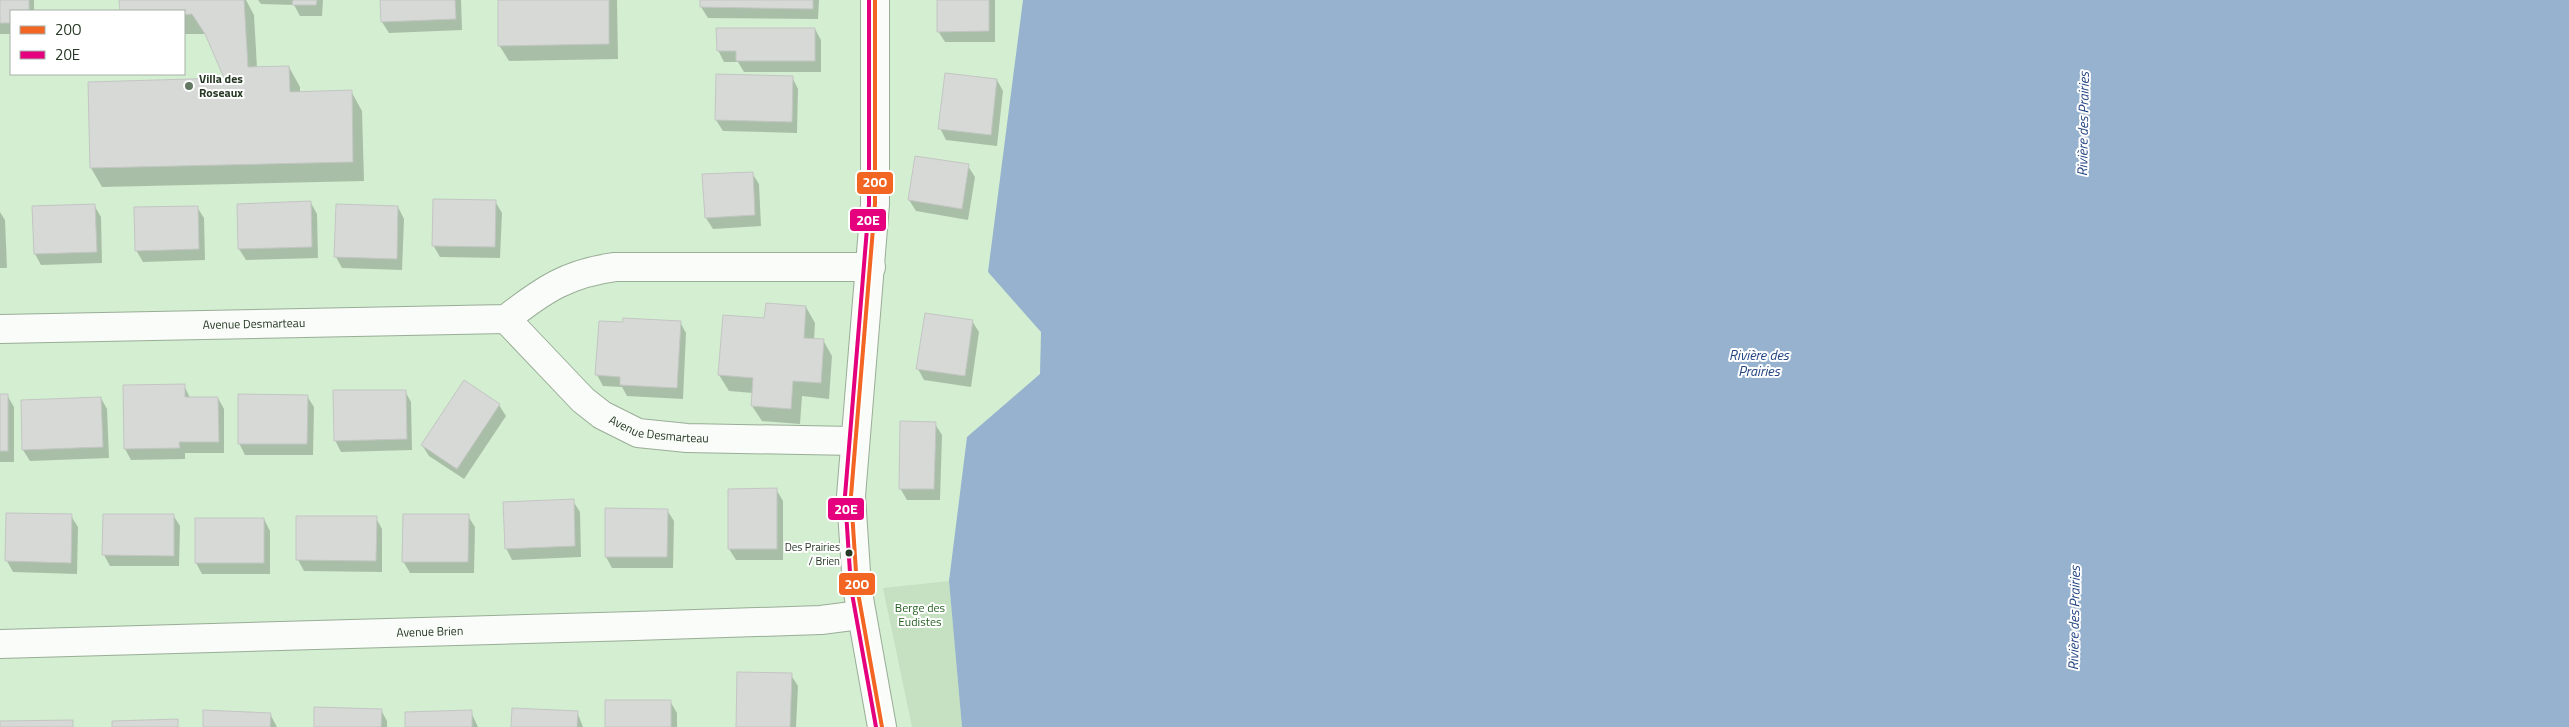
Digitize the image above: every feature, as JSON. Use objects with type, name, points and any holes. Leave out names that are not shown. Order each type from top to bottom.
[{"type":"street","points":[[875,0],[876,152],[871,267],[854,441],[852,527],[860,615],[882,727]]},
{"type":"street","points":[[506,319],[553,285],[586,271],[634,267],[871,267]]},
{"type":"street","name":"Avenue Desmarteau","points":[[0,329],[506,319],[583,400],[602,415],[638,433],[688,438],[854,441]]},
{"type":"street","name":"Avenue Brien","points":[[0,644],[821,620],[860,615]]},
{"type":"green space","name":"Berge des Eudistes","points":[[949,581],[962,727],[912,727],[883,588]]},
{"type":"water","name":"Rivière des Prairies","points":[[1023,0],[2569,0],[2569,727],[962,727],[949,581],[967,437],[1040,374],[1041,332],[988,272]]},
{"type":"building","points":[[0,0],[29,0],[29,10],[10,10],[10,23],[0,23]]},
{"type":"building","name":"Villa des Roseaux","points":[[119,0],[244,0],[248,67],[289,66],[290,92],[352,90],[353,162],[90,168],[88,82],[224,78],[205,34],[192,14],[185,15],[185,10],[120,10]]},
{"type":"building","points":[[293,0],[317,0],[316,5],[292,5]]},
{"type":"building","points":[[380,0],[455,0],[456,19],[381,22]]},
{"type":"building","points":[[498,0],[609,0],[609,44],[498,46]]},
{"type":"building","points":[[700,0],[813,0],[813,9],[700,7]]},
{"type":"building","points":[[937,0],[989,0],[989,31],[937,32]]},
{"type":"building","points":[[716,28],[815,28],[815,61],[736,61],[736,51],[717,51]]},
{"type":"building","points":[[945,73],[997,79],[991,135],[938,129]]},
{"type":"building","points":[[716,74],[793,76],[792,122],[715,120]]},
{"type":"building","points":[[915,156],[969,164],[962,209],[908,200]]},
{"type":"building","points":[[753,172],[755,215],[705,218],[702,174]]},
{"type":"building","points":[[433,199],[496,200],[495,247],[432,246]]},
{"type":"building","points":[[311,201],[312,247],[238,249],[237,204]]},
{"type":"building","points":[[95,204],[97,252],[34,254],[32,206]]},
{"type":"building","points":[[336,204],[398,206],[397,259],[334,257]]},
{"type":"building","points":[[198,206],[199,249],[135,251],[134,207]]},
{"type":"building","points":[[766,303],[806,306],[804,338],[824,339],[821,383],[793,381],[791,409],[751,406],[753,378],[718,375],[723,315],[764,318]]},
{"type":"building","points":[[925,313],[973,320],[965,376],[916,369]]},
{"type":"building","points":[[623,318],[681,321],[677,388],[620,385],[620,377],[595,375],[599,321],[623,322]]},
{"type":"building","points":[[464,380],[500,404],[457,469],[421,445]]},
{"type":"building","points":[[185,384],[185,397],[218,397],[219,442],[179,442],[180,448],[124,449],[123,385]]},
{"type":"building","points":[[333,390],[406,390],[407,439],[334,441]]},
{"type":"building","points":[[0,394],[8,394],[8,451],[0,451]]},
{"type":"building","points":[[238,394],[308,395],[307,444],[238,444]]},
{"type":"building","points":[[101,397],[103,447],[22,450],[21,400]]},
{"type":"building","points":[[900,421],[936,422],[934,489],[899,489]]},
{"type":"building","points":[[777,488],[777,549],[728,549],[728,489]]},
{"type":"building","points":[[574,499],[575,546],[505,549],[503,502]]},
{"type":"building","points":[[605,508],[668,509],[667,557],[605,557]]},
{"type":"building","points":[[6,513],[72,514],[71,563],[5,561]]},
{"type":"building","points":[[103,514],[174,514],[174,556],[102,555]]},
{"type":"building","points":[[403,514],[469,514],[468,562],[402,562]]},
{"type":"building","points":[[296,516],[377,516],[376,561],[296,560]]},
{"type":"building","points":[[195,518],[264,518],[264,563],[195,563]]},
{"type":"building","points":[[737,672],[792,673],[790,727],[736,727]]},
{"type":"building","points":[[605,700],[671,700],[671,727],[605,727]]},
{"type":"building","points":[[314,707],[382,709],[381,727],[314,727]]},
{"type":"building","points":[[512,708],[578,711],[577,727],[511,727]]},
{"type":"building","points":[[203,710],[271,713],[270,727],[203,727]]},
{"type":"building","points":[[472,710],[472,727],[405,727],[405,712]]},
{"type":"building","points":[[178,719],[178,727],[112,727],[112,721]]},
{"type":"building","points":[[73,720],[73,727],[0,727],[0,721]]},
{"type":"transit line","name":"20E","points":[[869,0],[869,204],[845,496],[851,588],[876,727]]},
{"type":"transit line","name":"20O","points":[[875,0],[875,204],[851,496],[857,587],[882,727]]},
{"type":"place","name":"Villa des Roseaux","points":[[189,86]]},
{"type":"place","name":"Des Prairies / Brien","points":[[849,553]]}]
